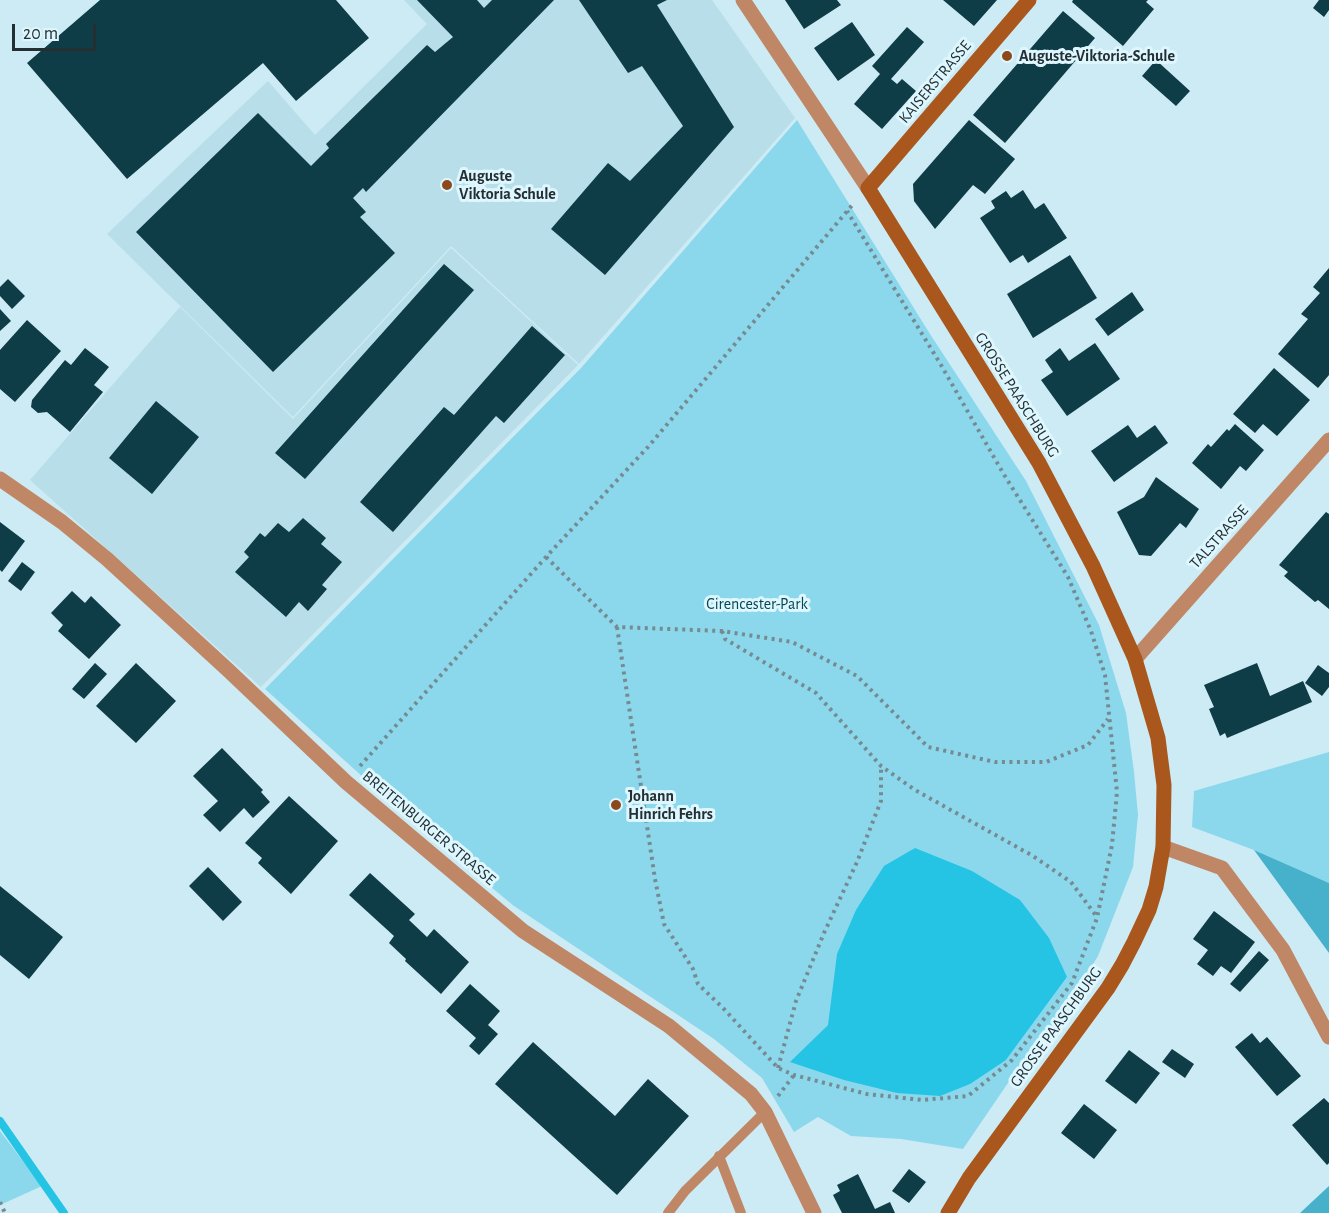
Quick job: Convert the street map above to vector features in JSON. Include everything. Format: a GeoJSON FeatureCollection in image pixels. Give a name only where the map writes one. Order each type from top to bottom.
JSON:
{"type":"FeatureCollection","features":[{"type":"Feature","properties":{"kind":"main road","name":"KAISERSTRASSE"},"geometry":{"type":"LineString","coordinates":[[868,188],[1029,0]]}},
{"type":"Feature","properties":{"kind":"main road","name":"GROSSE PAASCHBURG"},"geometry":{"type":"LineString","coordinates":[[868,188],[1039,463],[1093,566],[1135,658],[1158,738],[1164,785],[1163,847],[1156,887],[1149,910],[1134,942],[1108,988],[969,1178],[948,1213]]}},
{"type":"Feature","properties":{"kind":"street","name":"GROSSE PAASCHBURG"},"geometry":{"type":"LineString","coordinates":[[743,0],[868,188]]}},
{"type":"Feature","properties":{"kind":"street","name":"TALSTRASSE"},"geometry":{"type":"LineString","coordinates":[[1135,658],[1329,440]]}},
{"type":"Feature","properties":{"kind":"street","name":"BREITENBURGER STRASSE"},"geometry":{"type":"LineString","coordinates":[[0,479],[62,522],[107,559],[346,782],[524,931],[669,1026],[752,1094],[765,1112],[814,1213]]}},
{"type":"Feature","properties":{"kind":"street"},"geometry":{"type":"LineString","coordinates":[[1163,847],[1222,868],[1283,950],[1329,1036]]}},
{"type":"Feature","properties":{"kind":"lane"},"geometry":{"type":"LineString","coordinates":[[668,1213],[685,1191],[765,1112]]}},
{"type":"Feature","properties":{"kind":"lane"},"geometry":{"type":"LineString","coordinates":[[719,1156],[741,1213]]}},
{"type":"Feature","properties":{"kind":"path"},"geometry":{"type":"LineString","coordinates":[[346,782],[546,557],[648,447],[846,211],[868,188]]}},
{"type":"Feature","properties":{"kind":"path"},"geometry":{"type":"LineString","coordinates":[[546,557],[616,627],[664,924],[693,969],[698,984],[778,1068],[794,1075],[867,1094],[922,1100],[968,1096],[1012,1060],[1072,982],[1097,918],[1112,845],[1117,792],[1105,675],[1091,631],[1068,577],[846,211]]}},
{"type":"Feature","properties":{"kind":"path"},"geometry":{"type":"LineString","coordinates":[[616,627],[722,631],[792,642],[856,676],[928,747],[994,762],[1046,762],[1088,745],[1108,719]]}},
{"type":"Feature","properties":{"kind":"path"},"geometry":{"type":"LineString","coordinates":[[722,631],[724,639],[816,693],[881,766],[915,790],[1033,856],[1071,882],[1097,918]]}},
{"type":"Feature","properties":{"kind":"path"},"geometry":{"type":"LineString","coordinates":[[778,1068],[796,1001],[824,933],[858,862],[881,801],[881,766]]}},
{"type":"Feature","properties":{"kind":"path"},"geometry":{"type":"LineString","coordinates":[[0,1202],[5,1213]]}},
{"type":"Feature","properties":{"kind":"shaded area","name":"Auguste Viktoria Schule"},"geometry":{"type":"Polygon","coordinates":[[[404,0],[712,0],[795,118],[579,364],[451,246],[293,417],[107,234],[268,81],[315,135],[427,24],[404,0]]]}},
{"type":"Feature","properties":{"kind":"shaded area"},"geometry":{"type":"Polygon","coordinates":[[[451,248],[578,365],[261,687],[30,480],[180,307],[293,419],[451,248]]]}},
{"type":"Feature","properties":{"kind":"shaded area"},"geometry":{"type":"Polygon","coordinates":[[[915,848],[972,871],[1020,900],[1049,938],[1067,977],[1006,1060],[970,1084],[940,1096],[897,1093],[844,1080],[790,1062],[828,1025],[837,954],[856,910],[884,866],[915,848]]]}},
{"type":"Feature","properties":{"kind":"shaded area"},"geometry":{"type":"Polygon","coordinates":[[[1254,850],[1329,883],[1329,953],[1254,850]]]}},
{"type":"Feature","properties":{"kind":"shaded area"},"geometry":{"type":"Polygon","coordinates":[[[1329,1186],[1329,1213],[1300,1213],[1329,1186]]]}},
{"type":"Feature","properties":{"kind":"green space","name":"Cirencester-Park"},"geometry":{"type":"Polygon","coordinates":[[[797,120],[930,334],[1026,481],[1099,625],[1126,713],[1138,815],[1133,867],[1098,956],[1062,1015],[1010,1080],[963,1149],[901,1139],[851,1136],[818,1117],[794,1132],[762,1078],[714,1039],[514,906],[422,830],[265,689],[581,368],[797,120]],[[1067,977],[828,1025],[791,1062],[1006,1060],[1067,977]]]}},
{"type":"Feature","properties":{"kind":"green space"},"geometry":{"type":"Polygon","coordinates":[[[1329,752],[1329,883],[1254,850],[1192,827],[1194,791],[1329,752]]]}},
{"type":"Feature","properties":{"kind":"green space"},"geometry":{"type":"Polygon","coordinates":[[[0,1131],[42,1186],[0,1205],[0,1131]]]}},
{"type":"Feature","properties":{"kind":"building"},"geometry":{"type":"Polygon","coordinates":[[[100,0],[336,0],[369,38],[296,101],[263,63],[127,179],[27,63],[100,0]]]}},
{"type":"Feature","properties":{"kind":"building"},"geometry":{"type":"Polygon","coordinates":[[[417,0],[477,0],[484,8],[492,0],[554,0],[366,192],[363,188],[353,198],[366,212],[360,217],[395,253],[273,372],[136,232],[258,113],[311,166],[329,148],[326,144],[427,45],[435,52],[453,37],[417,0]]]}},
{"type":"Feature","properties":{"kind":"building"},"geometry":{"type":"Polygon","coordinates":[[[579,0],[667,0],[657,5],[734,127],[605,275],[551,229],[608,163],[630,181],[683,126],[642,66],[628,73],[579,0]]]}},
{"type":"Feature","properties":{"kind":"building"},"geometry":{"type":"Polygon","coordinates":[[[785,0],[837,0],[841,5],[804,29],[785,0]]]}},
{"type":"Feature","properties":{"kind":"building"},"geometry":{"type":"Polygon","coordinates":[[[943,0],[997,0],[974,26],[943,0]]]}},
{"type":"Feature","properties":{"kind":"building"},"geometry":{"type":"Polygon","coordinates":[[[1073,0],[1148,0],[1146,2],[1154,9],[1123,46],[1072,2],[1073,0]]]}},
{"type":"Feature","properties":{"kind":"building"},"geometry":{"type":"Polygon","coordinates":[[[1319,0],[1329,0],[1329,10],[1324,17],[1313,8],[1319,0]]]}},
{"type":"Feature","properties":{"kind":"building"},"geometry":{"type":"Polygon","coordinates":[[[1063,11],[1095,38],[1005,143],[973,115],[1063,11]]]}},
{"type":"Feature","properties":{"kind":"building"},"geometry":{"type":"Polygon","coordinates":[[[852,22],[875,55],[838,81],[814,48],[852,22]]]}},
{"type":"Feature","properties":{"kind":"building"},"geometry":{"type":"Polygon","coordinates":[[[907,27],[924,42],[891,79],[897,84],[902,79],[916,91],[882,129],[854,104],[880,74],[872,66],[907,27]]]}},
{"type":"Feature","properties":{"kind":"building"},"geometry":{"type":"Polygon","coordinates":[[[1156,60],[1190,91],[1176,106],[1142,76],[1156,60]]]}},
{"type":"Feature","properties":{"kind":"building"},"geometry":{"type":"Polygon","coordinates":[[[969,120],[1015,159],[985,194],[973,185],[935,229],[914,201],[913,184],[969,120]]]}},
{"type":"Feature","properties":{"kind":"building"},"geometry":{"type":"Polygon","coordinates":[[[1023,190],[1035,209],[1044,203],[1067,238],[1028,263],[1023,255],[1010,263],[980,218],[995,208],[991,201],[1006,191],[1011,198],[1023,190]]]}},
{"type":"Feature","properties":{"kind":"building"},"geometry":{"type":"Polygon","coordinates":[[[1070,255],[1097,298],[1033,338],[1007,294],[1070,255]]]}},
{"type":"Feature","properties":{"kind":"building"},"geometry":{"type":"Polygon","coordinates":[[[444,264],[474,290],[305,479],[275,453],[444,264]]]}},
{"type":"Feature","properties":{"kind":"building"},"geometry":{"type":"Polygon","coordinates":[[[1329,268],[1329,375],[1318,388],[1278,354],[1308,319],[1301,314],[1320,293],[1313,287],[1329,268]]]}},
{"type":"Feature","properties":{"kind":"building"},"geometry":{"type":"Polygon","coordinates":[[[8,279],[25,296],[12,309],[0,296],[0,287],[8,279]]]}},
{"type":"Feature","properties":{"kind":"building"},"geometry":{"type":"Polygon","coordinates":[[[1132,292],[1144,310],[1108,336],[1095,319],[1132,292]]]}},
{"type":"Feature","properties":{"kind":"building"},"geometry":{"type":"Polygon","coordinates":[[[0,309],[11,321],[0,331],[0,309]]]}},
{"type":"Feature","properties":{"kind":"building"},"geometry":{"type":"Polygon","coordinates":[[[27,320],[61,351],[15,402],[0,389],[0,350],[27,320]]]}},
{"type":"Feature","properties":{"kind":"building"},"geometry":{"type":"Polygon","coordinates":[[[532,326],[565,355],[504,423],[496,416],[393,532],[360,502],[444,407],[454,415],[532,326]]]}},
{"type":"Feature","properties":{"kind":"building"},"geometry":{"type":"Polygon","coordinates":[[[1095,343],[1120,379],[1067,416],[1041,380],[1053,372],[1045,360],[1060,348],[1069,361],[1095,343]]]}},
{"type":"Feature","properties":{"kind":"building"},"geometry":{"type":"Polygon","coordinates":[[[85,348],[109,367],[94,385],[103,392],[70,432],[47,412],[38,413],[31,407],[32,400],[65,360],[71,365],[85,348]]]}},
{"type":"Feature","properties":{"kind":"building"},"geometry":{"type":"Polygon","coordinates":[[[1274,368],[1310,400],[1277,436],[1263,424],[1255,433],[1233,414],[1274,368]]]}},
{"type":"Feature","properties":{"kind":"building"},"geometry":{"type":"Polygon","coordinates":[[[156,401],[199,437],[152,494],[109,458],[156,401]]]}},
{"type":"Feature","properties":{"kind":"building"},"geometry":{"type":"Polygon","coordinates":[[[1235,424],[1264,450],[1246,471],[1240,466],[1221,489],[1192,463],[1208,444],[1211,447],[1227,429],[1229,431],[1235,424]]]}},
{"type":"Feature","properties":{"kind":"building"},"geometry":{"type":"Polygon","coordinates":[[[1128,425],[1137,438],[1155,425],[1168,443],[1114,482],[1091,451],[1128,425]]]}},
{"type":"Feature","properties":{"kind":"building"},"geometry":{"type":"Polygon","coordinates":[[[1156,477],[1199,509],[1186,528],[1180,523],[1151,556],[1139,555],[1117,512],[1144,497],[1156,477]]]}},
{"type":"Feature","properties":{"kind":"building"},"geometry":{"type":"Polygon","coordinates":[[[1326,512],[1329,514],[1329,609],[1318,600],[1315,602],[1284,576],[1288,572],[1279,565],[1326,512]]]}},
{"type":"Feature","properties":{"kind":"building"},"geometry":{"type":"Polygon","coordinates":[[[303,518],[326,538],[321,544],[342,562],[322,585],[327,589],[308,611],[299,602],[286,617],[235,572],[249,557],[244,552],[260,533],[265,537],[278,523],[289,532],[303,518]]]}},
{"type":"Feature","properties":{"kind":"building"},"geometry":{"type":"Polygon","coordinates":[[[0,522],[25,541],[2,572],[0,570],[0,522]]]}},
{"type":"Feature","properties":{"kind":"building"},"geometry":{"type":"Polygon","coordinates":[[[22,562],[35,572],[21,591],[8,581],[22,562]]]}},
{"type":"Feature","properties":{"kind":"building"},"geometry":{"type":"Polygon","coordinates":[[[72,591],[85,603],[91,596],[121,625],[89,659],[58,631],[63,625],[51,613],[72,591]]]}},
{"type":"Feature","properties":{"kind":"building"},"geometry":{"type":"Polygon","coordinates":[[[95,663],[107,674],[84,699],[72,689],[95,663]]]}},
{"type":"Feature","properties":{"kind":"building"},"geometry":{"type":"Polygon","coordinates":[[[136,663],[176,701],[136,743],[96,706],[136,663]]]}},
{"type":"Feature","properties":{"kind":"building"},"geometry":{"type":"Polygon","coordinates":[[[1257,663],[1270,696],[1303,681],[1312,702],[1227,738],[1225,733],[1220,736],[1209,709],[1214,707],[1204,685],[1257,663]]]}},
{"type":"Feature","properties":{"kind":"building"},"geometry":{"type":"Polygon","coordinates":[[[1318,665],[1329,673],[1329,687],[1322,696],[1305,683],[1318,665]]]}},
{"type":"Feature","properties":{"kind":"building"},"geometry":{"type":"Polygon","coordinates":[[[222,748],[263,790],[261,792],[270,802],[253,818],[244,808],[220,832],[203,815],[218,801],[193,776],[222,748]]]}},
{"type":"Feature","properties":{"kind":"building"},"geometry":{"type":"Polygon","coordinates":[[[289,796],[338,841],[291,894],[258,863],[262,858],[245,843],[289,796]]]}},
{"type":"Feature","properties":{"kind":"building"},"geometry":{"type":"Polygon","coordinates":[[[208,867],[242,902],[223,921],[189,886],[208,867]]]}},
{"type":"Feature","properties":{"kind":"building"},"geometry":{"type":"Polygon","coordinates":[[[370,873],[415,914],[409,920],[427,937],[434,929],[469,962],[441,994],[389,943],[394,936],[349,895],[370,873]]]}},
{"type":"Feature","properties":{"kind":"building"},"geometry":{"type":"Polygon","coordinates":[[[0,886],[63,937],[29,979],[0,955],[0,886]]]}},
{"type":"Feature","properties":{"kind":"building"},"geometry":{"type":"Polygon","coordinates":[[[1214,911],[1255,942],[1231,973],[1221,966],[1213,976],[1197,964],[1208,950],[1193,939],[1214,911]]]}},
{"type":"Feature","properties":{"kind":"building"},"geometry":{"type":"Polygon","coordinates":[[[1259,951],[1269,960],[1240,992],[1230,984],[1259,951]]]}},
{"type":"Feature","properties":{"kind":"building"},"geometry":{"type":"Polygon","coordinates":[[[470,984],[500,1011],[488,1025],[498,1034],[479,1055],[469,1046],[476,1038],[446,1011],[470,984]]]}},
{"type":"Feature","properties":{"kind":"building"},"geometry":{"type":"Polygon","coordinates":[[[1252,1033],[1260,1043],[1267,1037],[1301,1076],[1277,1096],[1235,1047],[1252,1033]]]}},
{"type":"Feature","properties":{"kind":"building"},"geometry":{"type":"Polygon","coordinates":[[[533,1042],[615,1116],[648,1079],[689,1116],[617,1195],[495,1084],[533,1042]]]}},
{"type":"Feature","properties":{"kind":"building"},"geometry":{"type":"Polygon","coordinates":[[[1172,1049],[1194,1064],[1185,1078],[1162,1062],[1172,1049]]]}},
{"type":"Feature","properties":{"kind":"building"},"geometry":{"type":"Polygon","coordinates":[[[1129,1050],[1160,1073],[1136,1104],[1105,1081],[1129,1050]]]}},
{"type":"Feature","properties":{"kind":"building"},"geometry":{"type":"Polygon","coordinates":[[[1324,1098],[1329,1103],[1329,1163],[1327,1165],[1292,1125],[1324,1098]]]}},
{"type":"Feature","properties":{"kind":"building"},"geometry":{"type":"Polygon","coordinates":[[[1084,1104],[1117,1130],[1094,1159],[1061,1133],[1084,1104]]]}},
{"type":"Feature","properties":{"kind":"building"},"geometry":{"type":"Polygon","coordinates":[[[909,1169],[926,1182],[909,1203],[892,1191],[909,1169]]]}},
{"type":"Feature","properties":{"kind":"building"},"geometry":{"type":"Polygon","coordinates":[[[858,1174],[875,1209],[890,1202],[895,1213],[842,1213],[833,1195],[840,1191],[837,1185],[858,1174]]]}},
{"type":"Feature","properties":{"kind":"waterway"},"geometry":{"type":"LineString","coordinates":[[0,1121],[64,1213]]}},
{"type":"Feature","properties":{"kind":"place","name":"Auguste-Viktoria-Schule"},"geometry":{"type":"Point","coordinates":[1007,56]}},
{"type":"Feature","properties":{"kind":"place","name":"Auguste Viktoria Schule"},"geometry":{"type":"Point","coordinates":[447,185]}},
{"type":"Feature","properties":{"kind":"place","name":"Johann Hinrich Fehrs"},"geometry":{"type":"Point","coordinates":[616,805]}}]}
